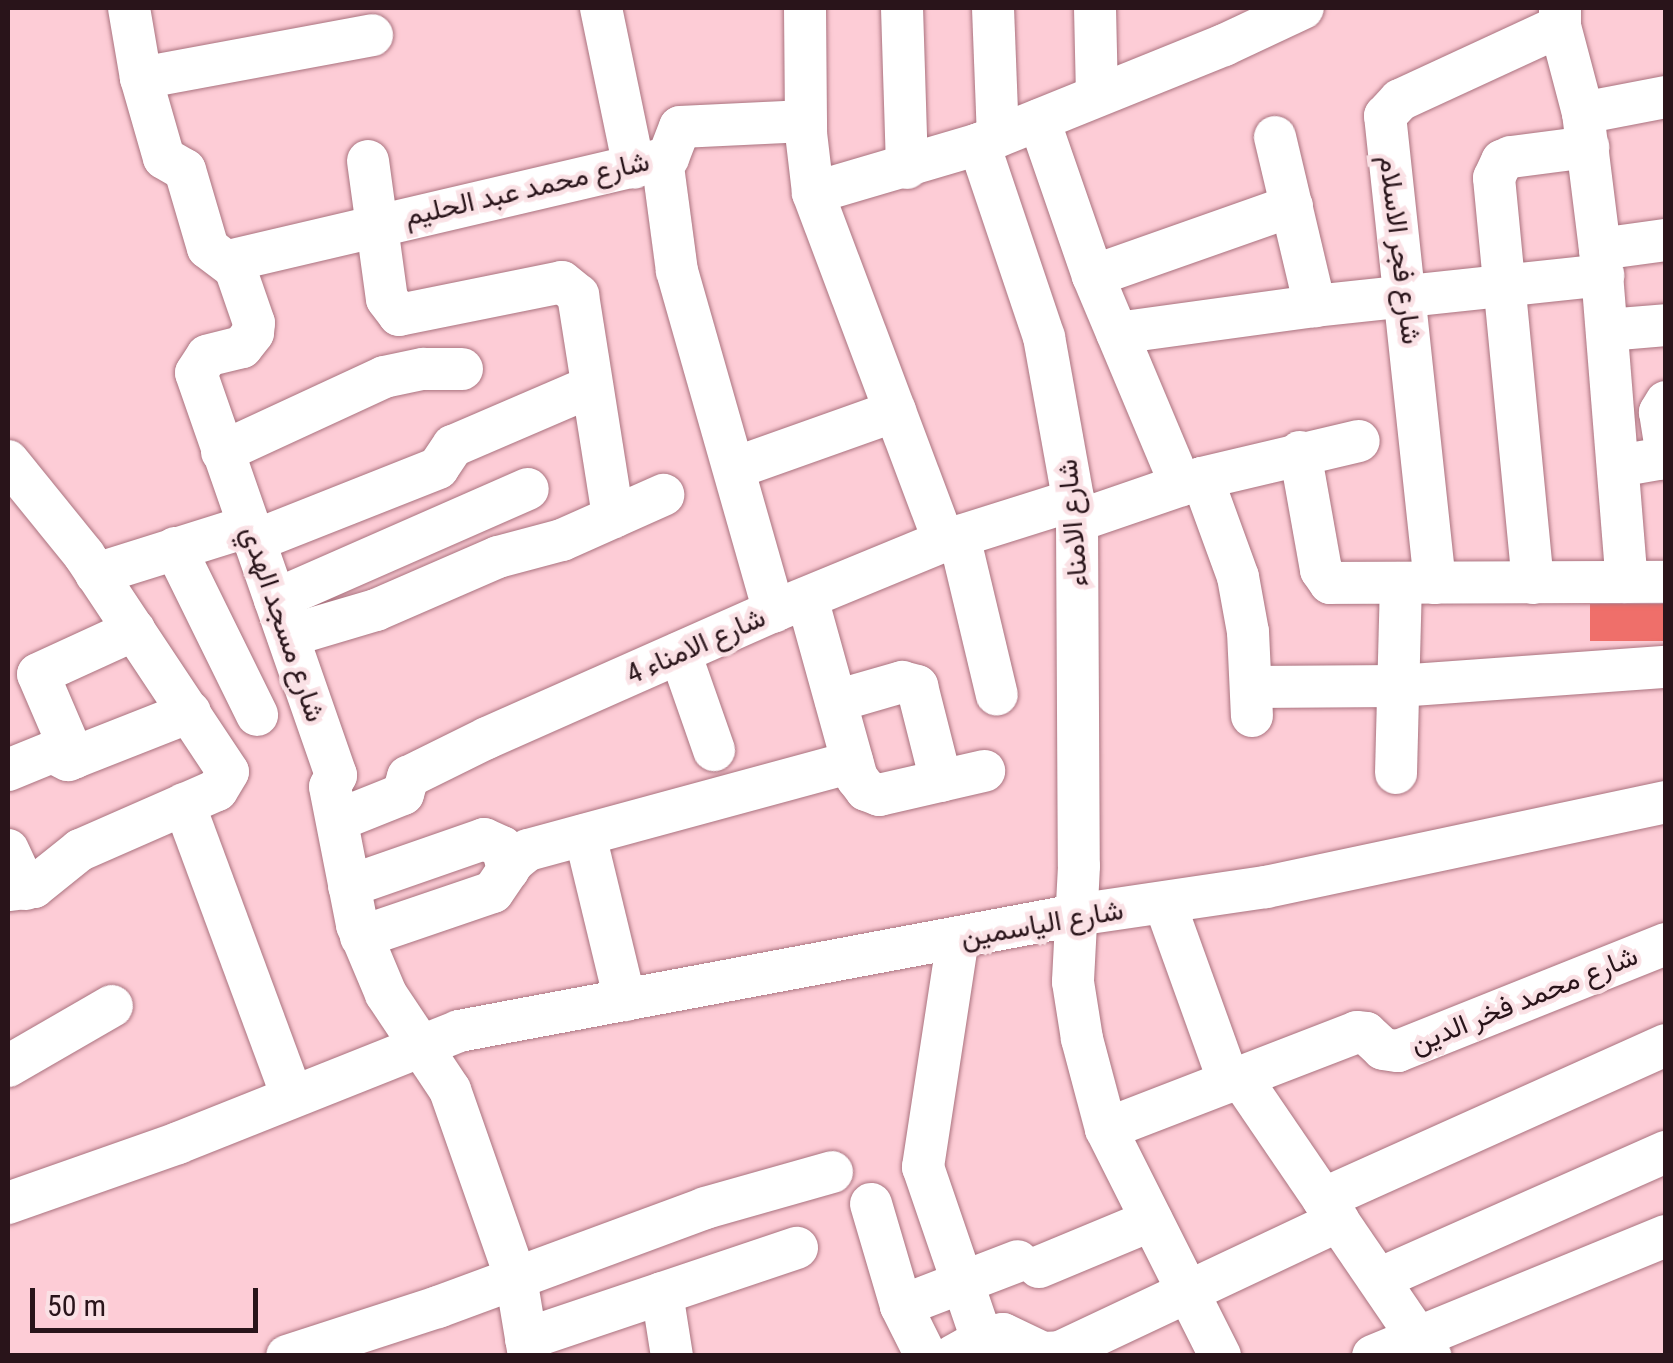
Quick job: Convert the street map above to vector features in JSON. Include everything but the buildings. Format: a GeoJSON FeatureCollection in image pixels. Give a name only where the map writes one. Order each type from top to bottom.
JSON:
{"type":"FeatureCollection","features":[{"type":"Feature","properties":{"kind":"street","name":"شارع مسجد الهدي"},"geometry":{"type":"LineString","coordinates":[[129,8],[141,78],[164,158],[185,170],[208,248],[235,268],[253,333],[242,347],[207,356],[196,373],[336,774],[330,787],[361,937],[386,994],[450,1090],[516,1278],[527,1347]]}},
{"type":"Feature","properties":{"kind":"street"},"geometry":{"type":"LineString","coordinates":[[601,8],[735,468],[790,605],[836,701],[852,762],[866,790],[879,795],[984,770]]}},
{"type":"Feature","properties":{"kind":"street"},"geometry":{"type":"LineString","coordinates":[[806,8],[806,121],[814,193],[896,411],[952,539],[997,695]]}},
{"type":"Feature","properties":{"kind":"street"},"geometry":{"type":"LineString","coordinates":[[902,8],[907,168]]}},
{"type":"Feature","properties":{"kind":"street","name":"شارع الامناء"},"geometry":{"type":"LineString","coordinates":[[993,8],[988,140],[1044,337],[1076,510],[1080,596],[1073,982],[1082,1039],[1106,1128],[1220,1356]]}},
{"type":"Feature","properties":{"kind":"street"},"geometry":{"type":"LineString","coordinates":[[1094,8],[1097,95]]}},
{"type":"Feature","properties":{"kind":"street"},"geometry":{"type":"LineString","coordinates":[[814,193],[907,168],[988,140],[1224,46],[1303,8]]}},
{"type":"Feature","properties":{"kind":"street"},"geometry":{"type":"LineString","coordinates":[[1300,452],[1323,578],[1338,584],[1656,580],[1618,466],[1586,130],[1560,17]]}},
{"type":"Feature","properties":{"kind":"street","name":"شارع فجر الاسلام"},"geometry":{"type":"LineString","coordinates":[[1396,773],[1398,686],[1418,583],[1408,298],[1384,130],[1390,106],[1560,17]]}},
{"type":"Feature","properties":{"kind":"street"},"geometry":{"type":"LineString","coordinates":[[141,78],[372,35]]}},
{"type":"Feature","properties":{"kind":"street"},"geometry":{"type":"LineString","coordinates":[[1533,582],[1496,168],[1511,157],[1666,98]]}},
{"type":"Feature","properties":{"kind":"street"},"geometry":{"type":"LineString","coordinates":[[1039,120],[1117,333],[1238,577],[1252,702],[1398,686],[1666,667]]}},
{"type":"Feature","properties":{"kind":"street","name":"شارع محمد عبد الحليم"},"geometry":{"type":"LineString","coordinates":[[229,261],[377,223],[648,163],[673,152],[674,135],[680,127],[806,121]]}},
{"type":"Feature","properties":{"kind":"street"},"geometry":{"type":"LineString","coordinates":[[1276,137],[1316,306]]}},
{"type":"Feature","properties":{"kind":"street"},"geometry":{"type":"LineString","coordinates":[[368,161],[387,299],[399,315],[562,282],[578,296],[613,518]]}},
{"type":"Feature","properties":{"kind":"street"},"geometry":{"type":"LineString","coordinates":[[1093,276],[1292,206]]}},
{"type":"Feature","properties":{"kind":"street"},"geometry":{"type":"LineString","coordinates":[[1117,333],[1316,306],[1504,287],[1601,262],[1666,240]]}},
{"type":"Feature","properties":{"kind":"street"},"geometry":{"type":"LineString","coordinates":[[1607,330],[1666,325]]}},
{"type":"Feature","properties":{"kind":"street"},"geometry":{"type":"LineString","coordinates":[[222,452],[384,377],[423,369],[462,369]]}},
{"type":"Feature","properties":{"kind":"street"},"geometry":{"type":"LineString","coordinates":[[96,574],[175,548],[252,534],[438,468],[454,446],[592,386]]}},
{"type":"Feature","properties":{"kind":"street"},"geometry":{"type":"LineString","coordinates":[[1618,466],[1659,459],[1666,450],[1660,412],[1666,402]]}},
{"type":"Feature","properties":{"kind":"street"},"geometry":{"type":"LineString","coordinates":[[735,468],[896,411]]}},
{"type":"Feature","properties":{"kind":"street","name":"شارع الامناء 4"},"geometry":{"type":"LineString","coordinates":[[338,820],[403,794],[408,776],[790,605],[952,539],[1359,440]]}},
{"type":"Feature","properties":{"kind":"street"},"geometry":{"type":"LineString","coordinates":[[8,462],[96,574],[225,762],[225,782],[80,850],[64,866],[17,889],[8,850]]}},
{"type":"Feature","properties":{"kind":"street"},"geometry":{"type":"LineString","coordinates":[[282,618],[528,490]]}},
{"type":"Feature","properties":{"kind":"street"},"geometry":{"type":"LineString","coordinates":[[282,618],[376,610],[498,557],[550,544],[663,495]]}},
{"type":"Feature","properties":{"kind":"street"},"geometry":{"type":"LineString","coordinates":[[175,548],[257,716]]}},
{"type":"Feature","properties":{"kind":"street"},"geometry":{"type":"LineString","coordinates":[[74,758],[38,674],[134,630]]}},
{"type":"Feature","properties":{"kind":"street"},"geometry":{"type":"LineString","coordinates":[[680,653],[714,750]]}},
{"type":"Feature","properties":{"kind":"street"},"geometry":{"type":"LineString","coordinates":[[836,701],[902,682],[917,686],[940,781]]}},
{"type":"Feature","properties":{"kind":"street"},"geometry":{"type":"LineString","coordinates":[[8,770],[49,752],[64,760],[74,758],[190,712]]}},
{"type":"Feature","properties":{"kind":"street"},"geometry":{"type":"LineString","coordinates":[[361,937],[492,892],[528,850],[852,762]]}},
{"type":"Feature","properties":{"kind":"street","name":"شارع الياسمين"},"geometry":{"type":"LineString","coordinates":[[8,1203],[160,1150],[459,1031],[1076,915],[1266,887],[1666,802]]}},
{"type":"Feature","properties":{"kind":"street"},"geometry":{"type":"LineString","coordinates":[[184,804],[292,1096]]}},
{"type":"Feature","properties":{"kind":"street"},"geometry":{"type":"LineString","coordinates":[[585,834],[625,1000]]}},
{"type":"Feature","properties":{"kind":"street"},"geometry":{"type":"LineString","coordinates":[[349,886],[484,838],[497,841],[508,870]]}},
{"type":"Feature","properties":{"kind":"street"},"geometry":{"type":"LineString","coordinates":[[1164,904],[1235,1079],[1424,1345]]}},
{"type":"Feature","properties":{"kind":"street"},"geometry":{"type":"LineString","coordinates":[[958,938],[934,1107],[922,1151],[923,1167],[988,1346],[1060,1352],[1189,1294],[1331,1210],[1666,1045]]}},
{"type":"Feature","properties":{"kind":"street","name":"شارع محمد فخر الدين"},"geometry":{"type":"LineString","coordinates":[[1106,1128],[1356,1032],[1366,1033],[1383,1050],[1398,1051],[1666,944]]}},
{"type":"Feature","properties":{"kind":"street"},"geometry":{"type":"LineString","coordinates":[[8,1066],[112,1006]]}},
{"type":"Feature","properties":{"kind":"street"},"geometry":{"type":"LineString","coordinates":[[1379,1279],[1666,1152]]}},
{"type":"Feature","properties":{"kind":"street"},"geometry":{"type":"LineString","coordinates":[[287,1356],[377,1342],[516,1278],[705,1208],[832,1172]]}},
{"type":"Feature","properties":{"kind":"street"},"geometry":{"type":"LineString","coordinates":[[871,1204],[902,1306],[926,1356]]}},
{"type":"Feature","properties":{"kind":"street"},"geometry":{"type":"LineString","coordinates":[[902,1306],[962,1281],[1028,1264],[1152,1220]]}},
{"type":"Feature","properties":{"kind":"street"},"geometry":{"type":"LineString","coordinates":[[1373,1356],[1424,1345],[1666,1236]]}},
{"type":"Feature","properties":{"kind":"street"},"geometry":{"type":"LineString","coordinates":[[527,1347],[662,1293],[797,1248]]}},
{"type":"Feature","properties":{"kind":"street"},"geometry":{"type":"LineString","coordinates":[[662,1293],[672,1356]]}}]}
